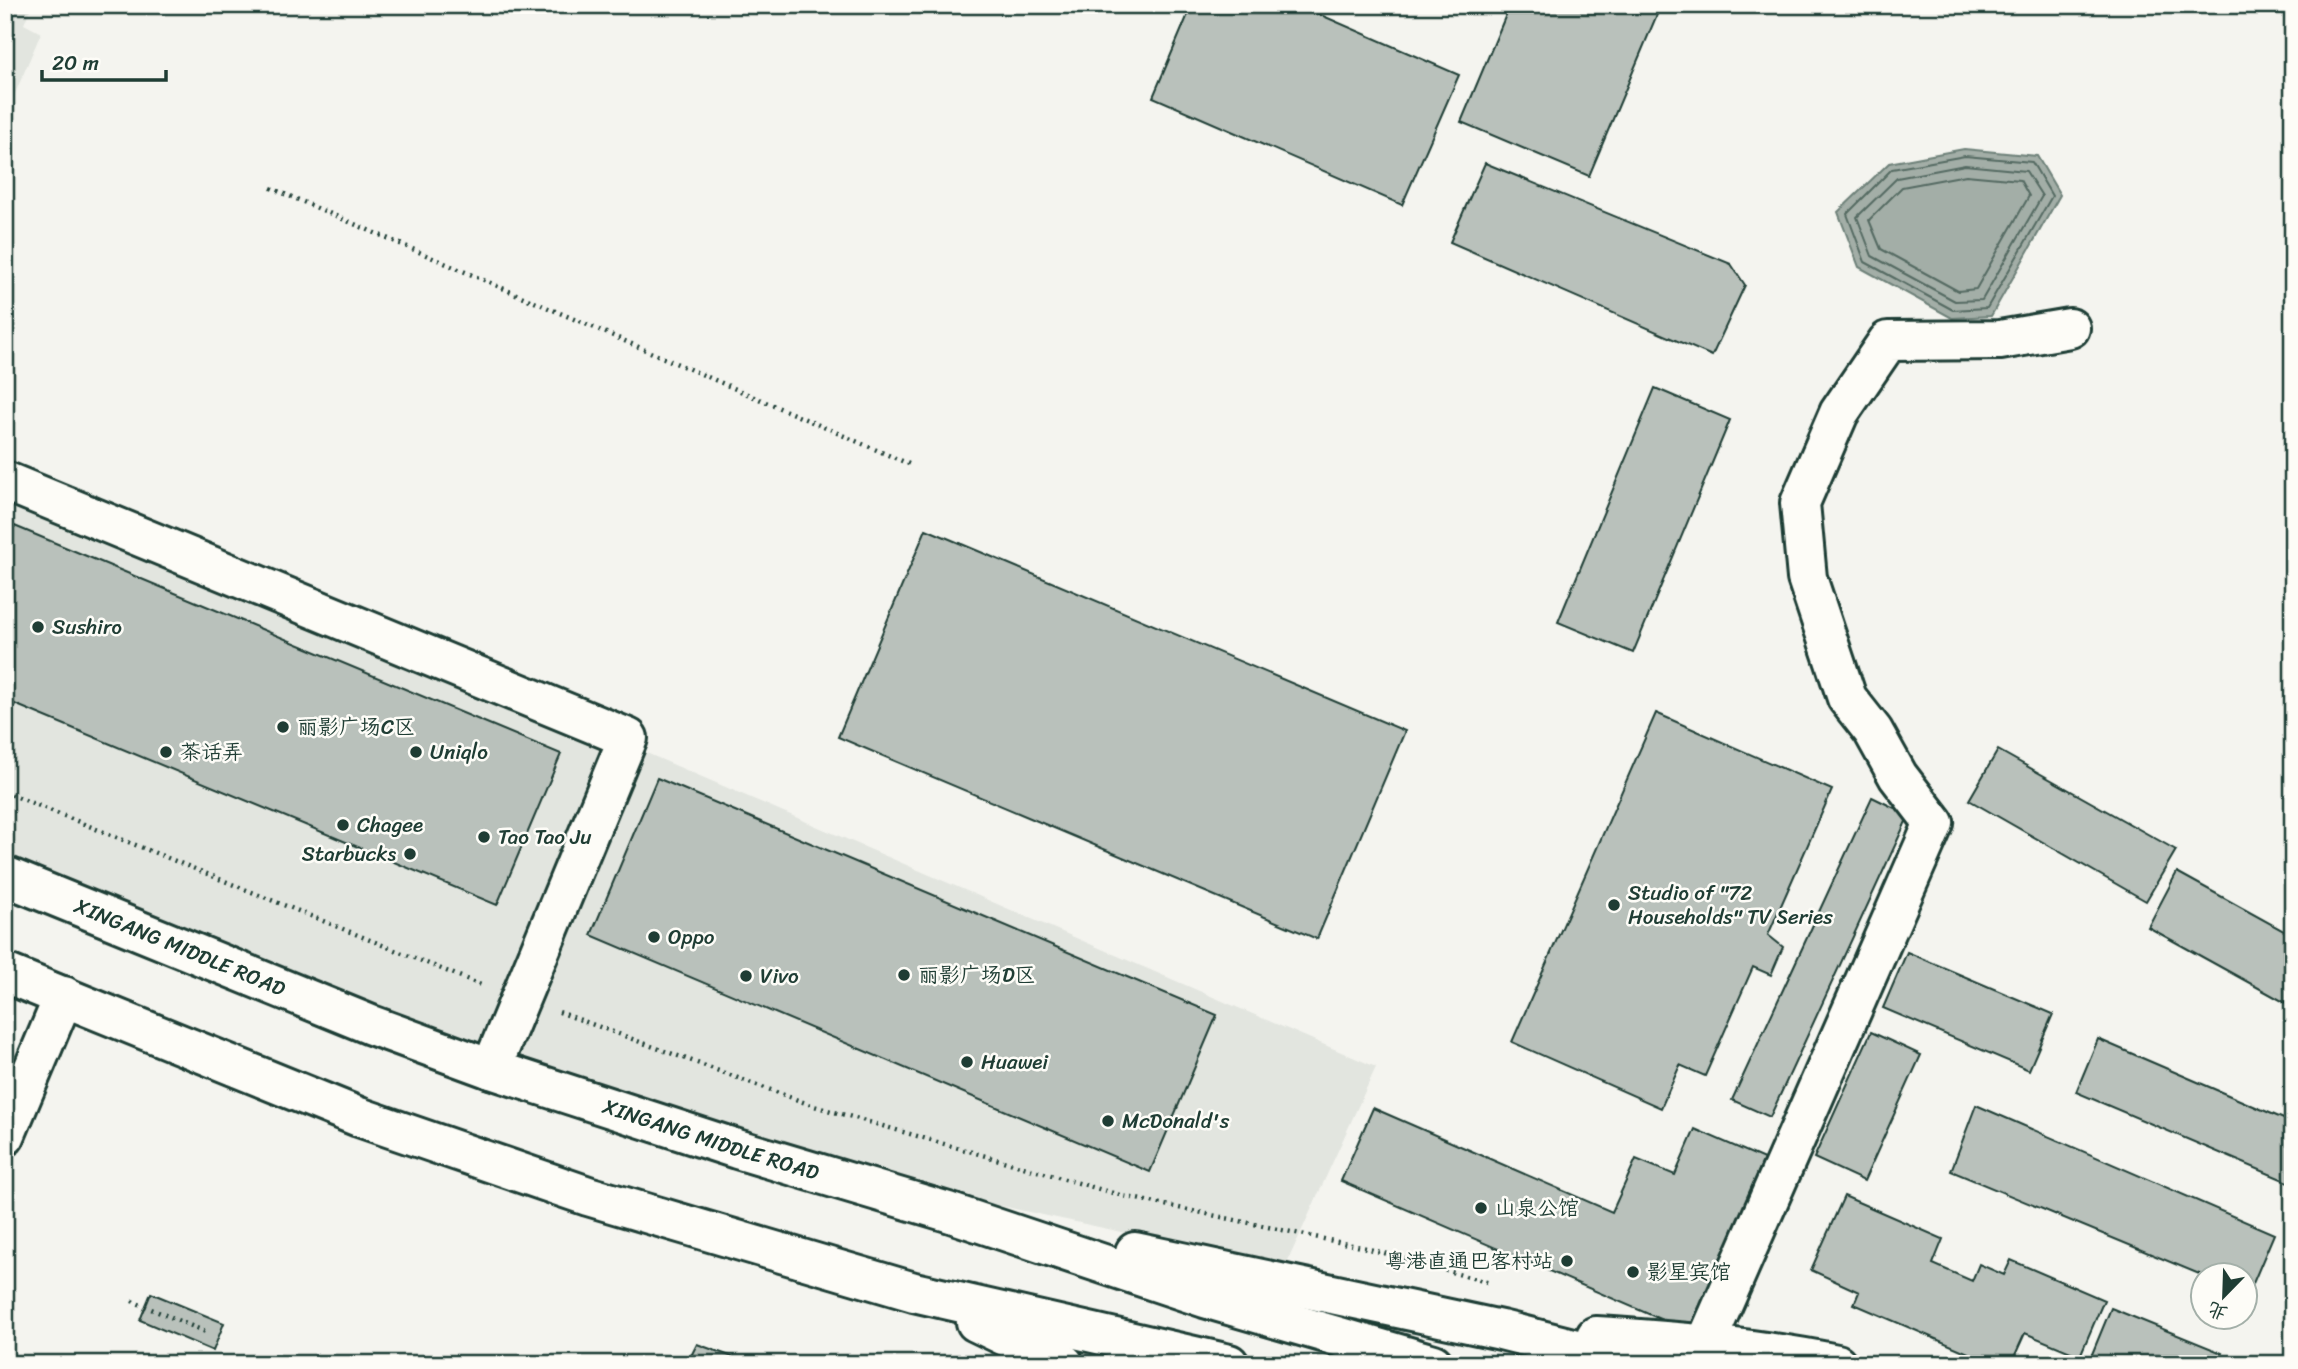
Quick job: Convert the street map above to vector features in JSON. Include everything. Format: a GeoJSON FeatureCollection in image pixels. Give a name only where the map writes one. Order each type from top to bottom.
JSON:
{"type":"FeatureCollection","features":[{"type":"Feature","properties":{"kind":"main road"},"geometry":{"type":"LineString","coordinates":[[1706,1343],[1934,823],[1898,776],[1873,732],[1847,698],[1807,578],[1800,503],[1839,413],[1888,341],[2000,340],[2070,328]]}},
{"type":"Feature","properties":{"kind":"main road"},"geometry":{"type":"LineString","coordinates":[[5,481],[628,738],[491,1069]]}},
{"type":"Feature","properties":{"kind":"main road","name":"XINGANG MIDDLE ROAD"},"geometry":{"type":"LineString","coordinates":[[5,876],[358,1020],[491,1069],[737,1149],[948,1212],[1205,1298],[1433,1364]]}},
{"type":"Feature","properties":{"kind":"main road"},"geometry":{"type":"LineString","coordinates":[[5,973],[271,1083],[458,1153],[588,1196],[915,1292],[1229,1364]]}},
{"type":"Feature","properties":{"kind":"main road"},"geometry":{"type":"LineString","coordinates":[[5,1136],[64,996]]}},
{"type":"Feature","properties":{"kind":"main road"},"geometry":{"type":"LineString","coordinates":[[948,1212],[1502,1330],[1636,1364]]}},
{"type":"Feature","properties":{"kind":"main road"},"geometry":{"type":"LineString","coordinates":[[915,1292],[1064,1364]]}},
{"type":"Feature","properties":{"kind":"main road"},"geometry":{"type":"LineString","coordinates":[[1502,1330],[1706,1343],[1770,1350],[1837,1364]]}},
{"type":"Feature","properties":{"kind":"path"},"geometry":{"type":"LineString","coordinates":[[271,188],[909,464]]}},
{"type":"Feature","properties":{"kind":"path"},"geometry":{"type":"LineString","coordinates":[[5,792],[478,983],[814,1106],[1123,1196],[1366,1248],[1500,1286]]}},
{"type":"Feature","properties":{"kind":"path"},"geometry":{"type":"LineString","coordinates":[[132,1301],[208,1333]]}},
{"type":"Feature","properties":{"kind":"shaded area"},"geometry":{"type":"Polygon","coordinates":[[[5,5],[32,5],[24,24],[41,33],[5,117],[5,5]]]}},
{"type":"Feature","properties":{"kind":"shaded area"},"geometry":{"type":"Polygon","coordinates":[[[5,477],[1376,1067],[1285,1267],[950,1195],[693,1121],[394,1018],[5,860],[5,477]]]}},
{"type":"Feature","properties":{"kind":"water"},"geometry":{"type":"Polygon","coordinates":[[[1964,149],[2037,156],[2060,195],[1991,316],[1952,318],[1859,267],[1838,212],[1889,163],[1964,149]]]}},
{"type":"Feature","properties":{"kind":"building"},"geometry":{"type":"Polygon","coordinates":[[[1192,5],[1298,5],[1459,75],[1402,205],[1153,97],[1192,5]]]}},
{"type":"Feature","properties":{"kind":"building"},"geometry":{"type":"Polygon","coordinates":[[[1510,5],[1661,5],[1589,176],[1461,122],[1510,5]]]}},
{"type":"Feature","properties":{"kind":"building"},"geometry":{"type":"Polygon","coordinates":[[[1485,163],[1731,264],[1745,285],[1712,356],[1450,242],[1485,163]]]}},
{"type":"Feature","properties":{"kind":"building"},"geometry":{"type":"Polygon","coordinates":[[[1655,388],[1730,420],[1633,653],[1558,622],[1655,388]]]}},
{"type":"Feature","properties":{"kind":"building","name":"丽影广场C区"},"geometry":{"type":"Polygon","coordinates":[[[5,522],[561,754],[497,905],[5,700],[5,522]]]}},
{"type":"Feature","properties":{"kind":"building"},"geometry":{"type":"Polygon","coordinates":[[[926,529],[1405,731],[1317,939],[838,737],[926,529]]]}},
{"type":"Feature","properties":{"kind":"building"},"geometry":{"type":"Polygon","coordinates":[[[1656,713],[1832,790],[1768,935],[1783,947],[1771,975],[1753,967],[1705,1076],[1680,1065],[1661,1108],[1512,1042],[1656,713]]]}},
{"type":"Feature","properties":{"kind":"building"},"geometry":{"type":"Polygon","coordinates":[[[1998,750],[2176,850],[2146,901],[1969,800],[1998,750]]]}},
{"type":"Feature","properties":{"kind":"building","name":"丽影广场D区"},"geometry":{"type":"Polygon","coordinates":[[[657,778],[1217,1015],[1150,1172],[591,935],[657,778]]]}},
{"type":"Feature","properties":{"kind":"building"},"geometry":{"type":"Polygon","coordinates":[[[1872,797],[1909,815],[1770,1117],[1732,1100],[1872,797]]]}},
{"type":"Feature","properties":{"kind":"building"},"geometry":{"type":"Polygon","coordinates":[[[2177,872],[2293,936],[2293,1007],[2148,927],[2177,872]]]}},
{"type":"Feature","properties":{"kind":"building"},"geometry":{"type":"Polygon","coordinates":[[[1907,952],[2053,1014],[2029,1070],[1883,1008],[1907,952]]]}},
{"type":"Feature","properties":{"kind":"building"},"geometry":{"type":"Polygon","coordinates":[[[1871,1032],[1921,1055],[1864,1181],[1814,1158],[1871,1032]]]}},
{"type":"Feature","properties":{"kind":"building"},"geometry":{"type":"Polygon","coordinates":[[[2098,1039],[2293,1123],[2293,1184],[2076,1092],[2098,1039]]]}},
{"type":"Feature","properties":{"kind":"building"},"geometry":{"type":"Polygon","coordinates":[[[1976,1105],[2274,1234],[2260,1267],[2260,1260],[2190,1260],[2190,1270],[1951,1171],[1976,1105]]]}},
{"type":"Feature","properties":{"kind":"building","name":"影星宾馆"},"geometry":{"type":"Polygon","coordinates":[[[1373,1108],[1612,1212],[1636,1159],[1675,1175],[1695,1129],[1764,1159],[1690,1332],[1341,1181],[1373,1108]]]}},
{"type":"Feature","properties":{"kind":"building"},"geometry":{"type":"Polygon","coordinates":[[[1844,1196],[1943,1239],[1933,1264],[1972,1281],[1979,1264],[2004,1275],[2011,1260],[2104,1300],[2080,1356],[2025,1333],[2011,1364],[1994,1364],[1854,1304],[1859,1292],[1811,1270],[1844,1196]]]}},
{"type":"Feature","properties":{"kind":"building"},"geometry":{"type":"Polygon","coordinates":[[[151,1293],[224,1323],[213,1351],[140,1320],[151,1293]]]}},
{"type":"Feature","properties":{"kind":"building"},"geometry":{"type":"Polygon","coordinates":[[[2111,1308],[2222,1353],[2217,1364],[2102,1364],[2090,1359],[2111,1308]]]}},
{"type":"Feature","properties":{"kind":"building"},"geometry":{"type":"Polygon","coordinates":[[[697,1344],[752,1364],[687,1364],[697,1344]]]}},
{"type":"Feature","properties":{"kind":"place","name":"Sushiro"},"geometry":{"type":"Point","coordinates":[38,627]}},
{"type":"Feature","properties":{"kind":"place","name":"丽影广场C区"},"geometry":{"type":"Point","coordinates":[283,727]}},
{"type":"Feature","properties":{"kind":"place","name":"茶话弄"},"geometry":{"type":"Point","coordinates":[166,752]}},
{"type":"Feature","properties":{"kind":"place","name":"Uniqlo"},"geometry":{"type":"Point","coordinates":[416,752]}},
{"type":"Feature","properties":{"kind":"place","name":"Chagee"},"geometry":{"type":"Point","coordinates":[343,825]}},
{"type":"Feature","properties":{"kind":"place","name":"Tao Tao Ju"},"geometry":{"type":"Point","coordinates":[484,837]}},
{"type":"Feature","properties":{"kind":"place","name":"Starbucks"},"geometry":{"type":"Point","coordinates":[410,854]}},
{"type":"Feature","properties":{"kind":"place","name":"Studio of \"72 Households\" TV Series"},"geometry":{"type":"Point","coordinates":[1614,905]}},
{"type":"Feature","properties":{"kind":"place","name":"Oppo"},"geometry":{"type":"Point","coordinates":[654,937]}},
{"type":"Feature","properties":{"kind":"place","name":"丽影广场D区"},"geometry":{"type":"Point","coordinates":[904,975]}},
{"type":"Feature","properties":{"kind":"place","name":"Vivo"},"geometry":{"type":"Point","coordinates":[746,976]}},
{"type":"Feature","properties":{"kind":"place","name":"Huawei"},"geometry":{"type":"Point","coordinates":[967,1062]}},
{"type":"Feature","properties":{"kind":"place","name":"McDonald's"},"geometry":{"type":"Point","coordinates":[1108,1121]}},
{"type":"Feature","properties":{"kind":"place","name":"山泉公馆"},"geometry":{"type":"Point","coordinates":[1481,1208]}},
{"type":"Feature","properties":{"kind":"place","name":"粤港直通巴客村站"},"geometry":{"type":"Point","coordinates":[1567,1261]}},
{"type":"Feature","properties":{"kind":"place","name":"影星宾馆"},"geometry":{"type":"Point","coordinates":[1633,1272]}}]}
